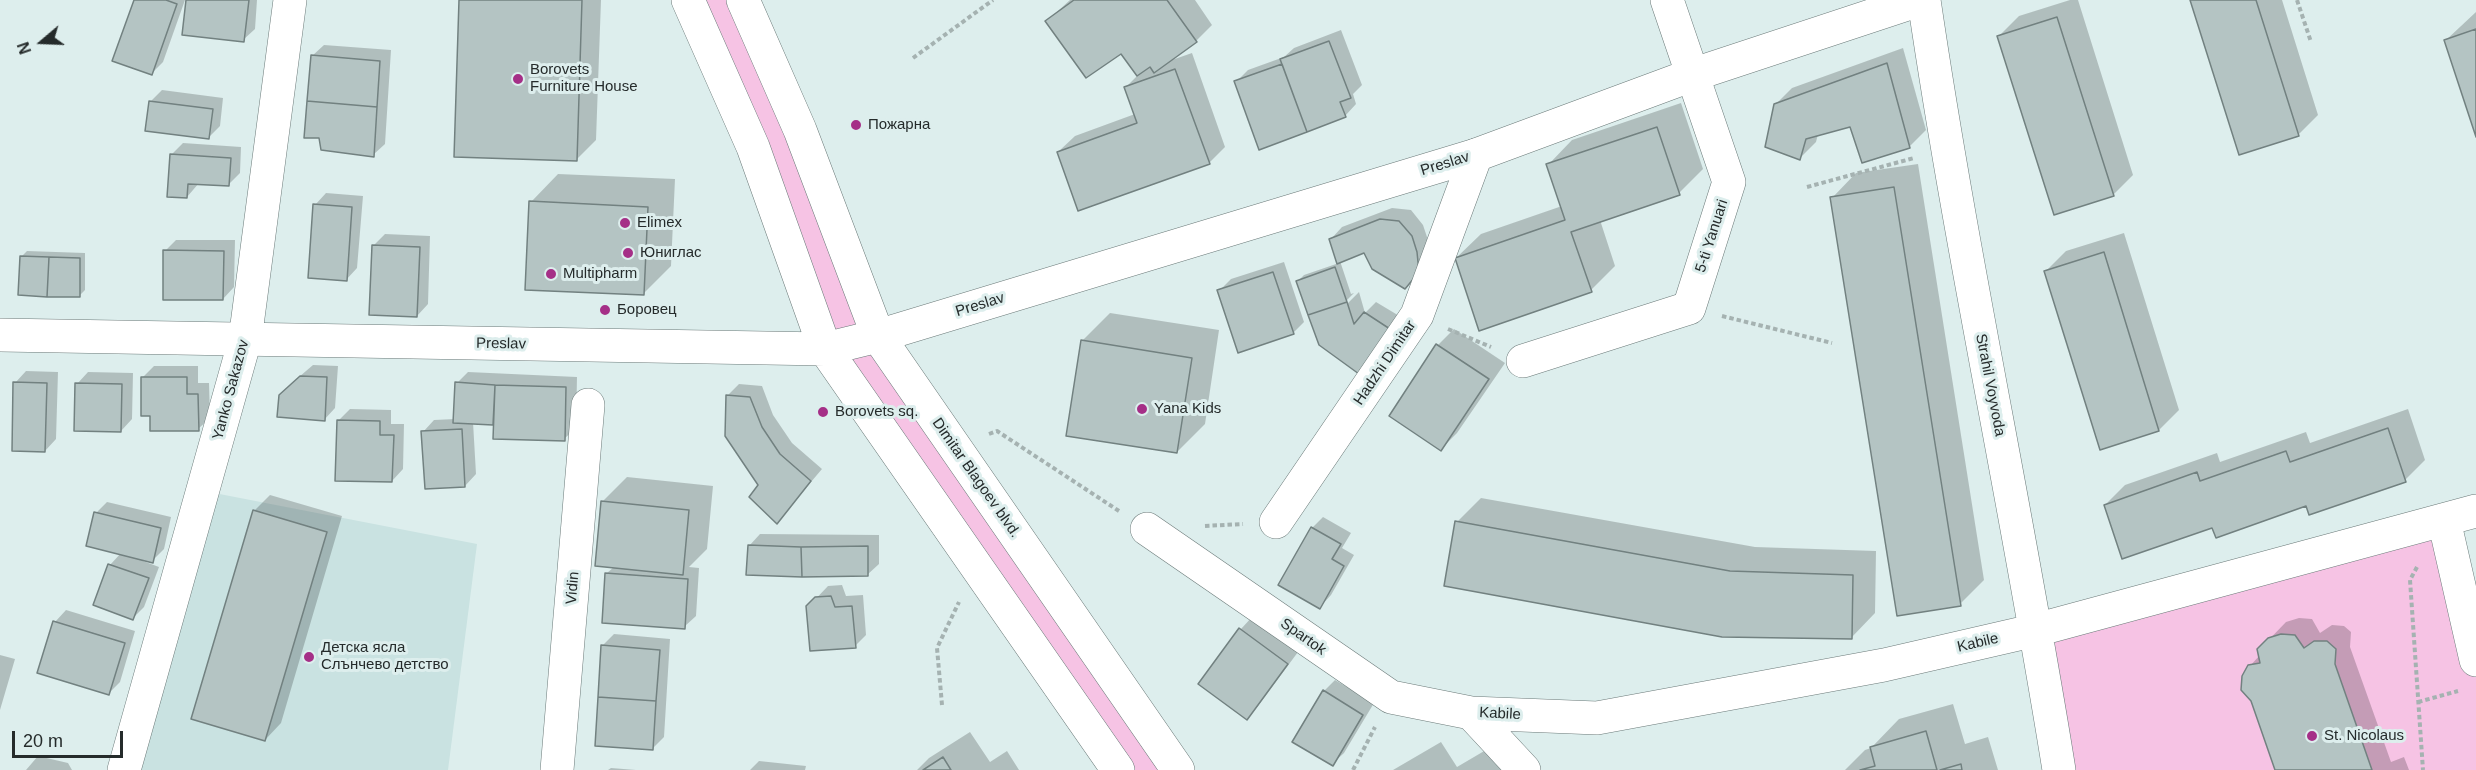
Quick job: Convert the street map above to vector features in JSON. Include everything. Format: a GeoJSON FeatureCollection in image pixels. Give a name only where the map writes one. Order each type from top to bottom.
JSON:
{"type":"FeatureCollection","features":[{"type":"Feature","properties":{"kind":"street","name":"Yanko Sakazov"},"geometry":{"type":"LineString","coordinates":[[124,770],[245,340],[290,0]]}},
{"type":"Feature","properties":{"kind":"street"},"geometry":{"type":"LineString","coordinates":[[688,0],[753,147],[825,349],[1118,770]]}},
{"type":"Feature","properties":{"kind":"street","name":"Dimitar Blagoev blvd."},"geometry":{"type":"LineString","coordinates":[[744,0],[800,130],[878,336],[1178,770]]}},
{"type":"Feature","properties":{"kind":"street","name":"5-ti Yanuari"},"geometry":{"type":"LineString","coordinates":[[1667,0],[1729,182],[1689,308]]}},
{"type":"Feature","properties":{"kind":"street","name":"Preslav"},"geometry":{"type":"LineString","coordinates":[[0,335],[825,349],[878,336],[1476,154],[1692,75],[1918,0]]}},
{"type":"Feature","properties":{"kind":"street","name":"Strahil Voyvoda"},"geometry":{"type":"LineString","coordinates":[[1924,0],[1946,149],[2036,630],[2058,770]]}},
{"type":"Feature","properties":{"kind":"street","name":"Hadzhi Dimitar"},"geometry":{"type":"LineString","coordinates":[[1276,522],[1417,315],[1476,154]]}},
{"type":"Feature","properties":{"kind":"street"},"geometry":{"type":"LineString","coordinates":[[1523,361],[1689,308]]}},
{"type":"Feature","properties":{"kind":"street","name":"Vidin"},"geometry":{"type":"LineString","coordinates":[[557,770],[588,405]]}},
{"type":"Feature","properties":{"kind":"street","name":"Kabile"},"geometry":{"type":"LineString","coordinates":[[1471,713],[1597,718],[1884,665],[2036,630],[2476,511]]}},
{"type":"Feature","properties":{"kind":"street"},"geometry":{"type":"LineString","coordinates":[[2444,520],[2471,674]]}},
{"type":"Feature","properties":{"kind":"street","name":"Spartok"},"geometry":{"type":"LineString","coordinates":[[1147,529],[1390,697],[1471,713]]}},
{"type":"Feature","properties":{"kind":"street"},"geometry":{"type":"LineString","coordinates":[[1471,713],[1524,770]]}},
{"type":"Feature","properties":{"kind":"path"},"geometry":{"type":"LineString","coordinates":[[913,58],[993,0]]}},
{"type":"Feature","properties":{"kind":"path"},"geometry":{"type":"LineString","coordinates":[[2297,0],[2311,42]]}},
{"type":"Feature","properties":{"kind":"path"},"geometry":{"type":"LineString","coordinates":[[1808,187],[1946,149]]}},
{"type":"Feature","properties":{"kind":"path"},"geometry":{"type":"LineString","coordinates":[[1689,308],[1832,343]]}},
{"type":"Feature","properties":{"kind":"path"},"geometry":{"type":"LineString","coordinates":[[1417,315],[1523,361]]}},
{"type":"Feature","properties":{"kind":"path"},"geometry":{"type":"LineString","coordinates":[[955,448],[997,431],[1147,529],[1276,522]]}},
{"type":"Feature","properties":{"kind":"path"},"geometry":{"type":"LineString","coordinates":[[942,705],[937,648],[976,566]]}},
{"type":"Feature","properties":{"kind":"path"},"geometry":{"type":"LineString","coordinates":[[2410,580],[2423,770]]}},
{"type":"Feature","properties":{"kind":"path"},"geometry":{"type":"LineString","coordinates":[[2418,702],[2471,674]]}},
{"type":"Feature","properties":{"kind":"path"},"geometry":{"type":"LineString","coordinates":[[1353,770],[1390,697]]}},
{"type":"Feature","properties":{"kind":"shaded area"},"geometry":{"type":"Polygon","coordinates":[[[688,0],[743,0],[878,336],[1178,770],[1118,770],[825,349],[688,0]]]}},
{"type":"Feature","properties":{"kind":"shaded area","name":"Детска ясла Слънчево детство"},"geometry":{"type":"Polygon","coordinates":[[[204,491],[477,544],[448,770],[124,770],[204,491]]]}},
{"type":"Feature","properties":{"kind":"shaded area"},"geometry":{"type":"Polygon","coordinates":[[[2444,520],[2476,660],[2476,770],[2059,770],[2036,630],[2444,520]]]}},
{"type":"Feature","properties":{"kind":"building"},"geometry":{"type":"Polygon","coordinates":[[[134,0],[166,0],[177,4],[152,75],[112,61],[134,0]]]}},
{"type":"Feature","properties":{"kind":"building"},"geometry":{"type":"Polygon","coordinates":[[[186,0],[249,0],[244,42],[182,35],[186,0]]]}},
{"type":"Feature","properties":{"kind":"building","name":"Borovets Furniture House"},"geometry":{"type":"Polygon","coordinates":[[[459,0],[582,0],[577,161],[454,157],[459,0]]]}},
{"type":"Feature","properties":{"kind":"building"},"geometry":{"type":"Polygon","coordinates":[[[1074,0],[1167,0],[1197,42],[1154,73],[1150,67],[1137,76],[1121,54],[1086,78],[1045,21],[1074,0]]]}},
{"type":"Feature","properties":{"kind":"building"},"geometry":{"type":"Polygon","coordinates":[[[2190,0],[2256,0],[2299,136],[2239,155],[2190,0]]]}},
{"type":"Feature","properties":{"kind":"building"},"geometry":{"type":"Polygon","coordinates":[[[2057,17],[2114,196],[2054,215],[1997,36],[2057,17]]]}},
{"type":"Feature","properties":{"kind":"building"},"geometry":{"type":"Polygon","coordinates":[[[2476,29],[2476,137],[2444,40],[2476,29]]]}},
{"type":"Feature","properties":{"kind":"building"},"geometry":{"type":"Polygon","coordinates":[[[1329,41],[1351,98],[1340,102],[1346,117],[1307,132],[1280,59],[1329,41]]]}},
{"type":"Feature","properties":{"kind":"building"},"geometry":{"type":"Polygon","coordinates":[[[311,55],[380,61],[377,107],[307,101],[311,55]]]}},
{"type":"Feature","properties":{"kind":"building"},"geometry":{"type":"Polygon","coordinates":[[[1887,63],[1910,148],[1862,163],[1850,127],[1806,139],[1800,160],[1765,147],[1774,104],[1887,63]]]}},
{"type":"Feature","properties":{"kind":"building"},"geometry":{"type":"Polygon","coordinates":[[[1282,64],[1307,132],[1259,150],[1234,81],[1282,64]]]}},
{"type":"Feature","properties":{"kind":"building"},"geometry":{"type":"Polygon","coordinates":[[[1175,69],[1210,164],[1078,211],[1057,152],[1137,123],[1124,87],[1175,69]]]}},
{"type":"Feature","properties":{"kind":"building"},"geometry":{"type":"Polygon","coordinates":[[[149,101],[213,109],[209,139],[145,131],[149,101]]]}},
{"type":"Feature","properties":{"kind":"building"},"geometry":{"type":"Polygon","coordinates":[[[307,101],[377,107],[374,157],[321,150],[319,138],[304,138],[307,101]]]}},
{"type":"Feature","properties":{"kind":"building"},"geometry":{"type":"Polygon","coordinates":[[[1657,127],[1680,195],[1571,232],[1592,292],[1479,331],[1455,258],[1565,220],[1546,164],[1657,127]]]}},
{"type":"Feature","properties":{"kind":"building"},"geometry":{"type":"Polygon","coordinates":[[[170,154],[231,158],[229,186],[188,184],[187,198],[167,197],[170,154]]]}},
{"type":"Feature","properties":{"kind":"building"},"geometry":{"type":"Polygon","coordinates":[[[1894,187],[1961,606],[1897,616],[1830,197],[1894,187]]]}},
{"type":"Feature","properties":{"kind":"building"},"geometry":{"type":"Polygon","coordinates":[[[529,201],[648,207],[644,295],[525,290],[529,201]]]}},
{"type":"Feature","properties":{"kind":"building"},"geometry":{"type":"Polygon","coordinates":[[[313,204],[352,207],[347,281],[308,278],[313,204]]]}},
{"type":"Feature","properties":{"kind":"building"},"geometry":{"type":"Polygon","coordinates":[[[1380,219],[1399,221],[1412,236],[1417,252],[1419,272],[1405,289],[1372,269],[1364,253],[1337,264],[1329,239],[1380,219]]]}},
{"type":"Feature","properties":{"kind":"building"},"geometry":{"type":"Polygon","coordinates":[[[372,245],[420,247],[417,317],[369,315],[372,245]]]}},
{"type":"Feature","properties":{"kind":"building"},"geometry":{"type":"Polygon","coordinates":[[[163,250],[224,251],[223,300],[163,300],[163,250]]]}},
{"type":"Feature","properties":{"kind":"building"},"geometry":{"type":"Polygon","coordinates":[[[2104,252],[2159,431],[2100,450],[2044,271],[2104,252]]]}},
{"type":"Feature","properties":{"kind":"building"},"geometry":{"type":"Polygon","coordinates":[[[20,256],[49,257],[47,297],[18,295],[20,256]]]}},
{"type":"Feature","properties":{"kind":"building"},"geometry":{"type":"Polygon","coordinates":[[[49,257],[80,258],[80,297],[47,297],[49,257]]]}},
{"type":"Feature","properties":{"kind":"building"},"geometry":{"type":"Polygon","coordinates":[[[1335,267],[1347,302],[1308,315],[1296,281],[1335,267]]]}},
{"type":"Feature","properties":{"kind":"building"},"geometry":{"type":"Polygon","coordinates":[[[1273,272],[1294,334],[1238,353],[1217,290],[1273,272]]]}},
{"type":"Feature","properties":{"kind":"building"},"geometry":{"type":"Polygon","coordinates":[[[1347,302],[1354,324],[1364,312],[1390,329],[1359,374],[1319,345],[1308,315],[1347,302]]]}},
{"type":"Feature","properties":{"kind":"building"},"geometry":{"type":"Polygon","coordinates":[[[1081,340],[1192,358],[1177,453],[1066,436],[1081,340]]]}},
{"type":"Feature","properties":{"kind":"building"},"geometry":{"type":"Polygon","coordinates":[[[1436,344],[1489,379],[1441,451],[1389,416],[1436,344]]]}},
{"type":"Feature","properties":{"kind":"building"},"geometry":{"type":"Polygon","coordinates":[[[300,376],[327,377],[325,421],[277,417],[279,395],[300,376]]]}},
{"type":"Feature","properties":{"kind":"building"},"geometry":{"type":"Polygon","coordinates":[[[141,377],[187,377],[187,394],[198,394],[199,431],[150,431],[150,416],[141,416],[141,377]]]}},
{"type":"Feature","properties":{"kind":"building"},"geometry":{"type":"Polygon","coordinates":[[[13,382],[47,383],[45,452],[12,451],[13,382]]]}},
{"type":"Feature","properties":{"kind":"building"},"geometry":{"type":"Polygon","coordinates":[[[455,382],[495,385],[493,425],[453,423],[455,382]]]}},
{"type":"Feature","properties":{"kind":"building"},"geometry":{"type":"Polygon","coordinates":[[[75,383],[122,384],[121,432],[74,431],[75,383]]]}},
{"type":"Feature","properties":{"kind":"building"},"geometry":{"type":"Polygon","coordinates":[[[495,385],[566,387],[565,441],[493,439],[495,385]]]}},
{"type":"Feature","properties":{"kind":"building"},"geometry":{"type":"Polygon","coordinates":[[[726,395],[750,397],[762,427],[780,454],[811,481],[777,524],[749,497],[758,485],[725,436],[726,395]]]}},
{"type":"Feature","properties":{"kind":"building"},"geometry":{"type":"Polygon","coordinates":[[[337,420],[380,421],[380,435],[394,435],[392,482],[335,481],[337,420]]]}},
{"type":"Feature","properties":{"kind":"building"},"geometry":{"type":"Polygon","coordinates":[[[2388,428],[2406,482],[2309,515],[2306,506],[2216,538],[2212,528],[2122,559],[2104,505],[2197,472],[2200,481],[2286,451],[2290,462],[2388,428]]]}},
{"type":"Feature","properties":{"kind":"building"},"geometry":{"type":"Polygon","coordinates":[[[462,429],[465,487],[425,489],[421,431],[462,429]]]}},
{"type":"Feature","properties":{"kind":"building"},"geometry":{"type":"Polygon","coordinates":[[[601,501],[689,510],[683,575],[595,566],[601,501]]]}},
{"type":"Feature","properties":{"kind":"building"},"geometry":{"type":"Polygon","coordinates":[[[253,510],[327,532],[265,741],[191,719],[253,510]]]}},
{"type":"Feature","properties":{"kind":"building"},"geometry":{"type":"Polygon","coordinates":[[[94,512],[161,528],[153,563],[86,546],[94,512]]]}},
{"type":"Feature","properties":{"kind":"building"},"geometry":{"type":"Polygon","coordinates":[[[1455,521],[1730,571],[1853,575],[1852,639],[1722,637],[1444,586],[1455,521]]]}},
{"type":"Feature","properties":{"kind":"building"},"geometry":{"type":"Polygon","coordinates":[[[1311,527],[1341,544],[1332,559],[1344,566],[1320,609],[1278,585],[1311,527]]]}},
{"type":"Feature","properties":{"kind":"building"},"geometry":{"type":"Polygon","coordinates":[[[748,545],[801,547],[802,577],[746,575],[748,545]]]}},
{"type":"Feature","properties":{"kind":"building"},"geometry":{"type":"Polygon","coordinates":[[[868,546],[868,576],[802,577],[801,547],[868,546]]]}},
{"type":"Feature","properties":{"kind":"building"},"geometry":{"type":"Polygon","coordinates":[[[108,564],[149,578],[133,620],[93,605],[108,564]]]}},
{"type":"Feature","properties":{"kind":"building"},"geometry":{"type":"Polygon","coordinates":[[[605,573],[688,579],[685,629],[602,623],[605,573]]]}},
{"type":"Feature","properties":{"kind":"building"},"geometry":{"type":"Polygon","coordinates":[[[831,596],[835,607],[852,606],[856,648],[810,651],[806,606],[815,597],[831,596]]]}},
{"type":"Feature","properties":{"kind":"building"},"geometry":{"type":"Polygon","coordinates":[[[53,621],[125,643],[109,695],[37,673],[53,621]]]}},
{"type":"Feature","properties":{"kind":"building"},"geometry":{"type":"Polygon","coordinates":[[[1239,628],[1288,664],[1247,720],[1198,684],[1239,628]]]}},
{"type":"Feature","properties":{"kind":"building","name":"St. Nicolaus"},"geometry":{"type":"Polygon","coordinates":[[[2281,634],[2295,635],[2304,648],[2314,641],[2327,641],[2336,649],[2335,664],[2372,770],[2275,770],[2251,701],[2241,690],[2242,676],[2248,665],[2260,663],[2257,649],[2268,638],[2281,634]]]}},
{"type":"Feature","properties":{"kind":"building"},"geometry":{"type":"Polygon","coordinates":[[[601,645],[660,650],[656,701],[598,697],[601,645]]]}},
{"type":"Feature","properties":{"kind":"building"},"geometry":{"type":"Polygon","coordinates":[[[1323,690],[1363,715],[1333,766],[1292,742],[1323,690]]]}},
{"type":"Feature","properties":{"kind":"building"},"geometry":{"type":"Polygon","coordinates":[[[598,697],[656,701],[653,750],[595,746],[598,697]]]}},
{"type":"Feature","properties":{"kind":"building"},"geometry":{"type":"Polygon","coordinates":[[[1926,731],[1937,770],[1860,770],[1875,766],[1870,747],[1926,731]]]}},
{"type":"Feature","properties":{"kind":"building"},"geometry":{"type":"Polygon","coordinates":[[[943,757],[951,770],[923,770],[943,757]]]}},
{"type":"Feature","properties":{"kind":"building"},"geometry":{"type":"Polygon","coordinates":[[[1961,764],[1962,770],[1940,770],[1961,764]]]}},
{"type":"Feature","properties":{"kind":"place","name":"Borovets Furniture House"},"geometry":{"type":"Point","coordinates":[518,79]}},
{"type":"Feature","properties":{"kind":"place","name":"Пожарна"},"geometry":{"type":"Point","coordinates":[856,125]}},
{"type":"Feature","properties":{"kind":"place","name":"Elimex"},"geometry":{"type":"Point","coordinates":[625,223]}},
{"type":"Feature","properties":{"kind":"place","name":"Юниглас"},"geometry":{"type":"Point","coordinates":[628,253]}},
{"type":"Feature","properties":{"kind":"place","name":"Multipharm"},"geometry":{"type":"Point","coordinates":[551,274]}},
{"type":"Feature","properties":{"kind":"place","name":"Боровец"},"geometry":{"type":"Point","coordinates":[605,310]}},
{"type":"Feature","properties":{"kind":"place","name":"Yana Kids"},"geometry":{"type":"Point","coordinates":[1142,409]}},
{"type":"Feature","properties":{"kind":"place","name":"Borovets sq."},"geometry":{"type":"Point","coordinates":[823,412]}},
{"type":"Feature","properties":{"kind":"place","name":"Детска ясла Слънчево детство"},"geometry":{"type":"Point","coordinates":[309,657]}},
{"type":"Feature","properties":{"kind":"place","name":"St. Nicolaus"},"geometry":{"type":"Point","coordinates":[2312,736]}}]}
